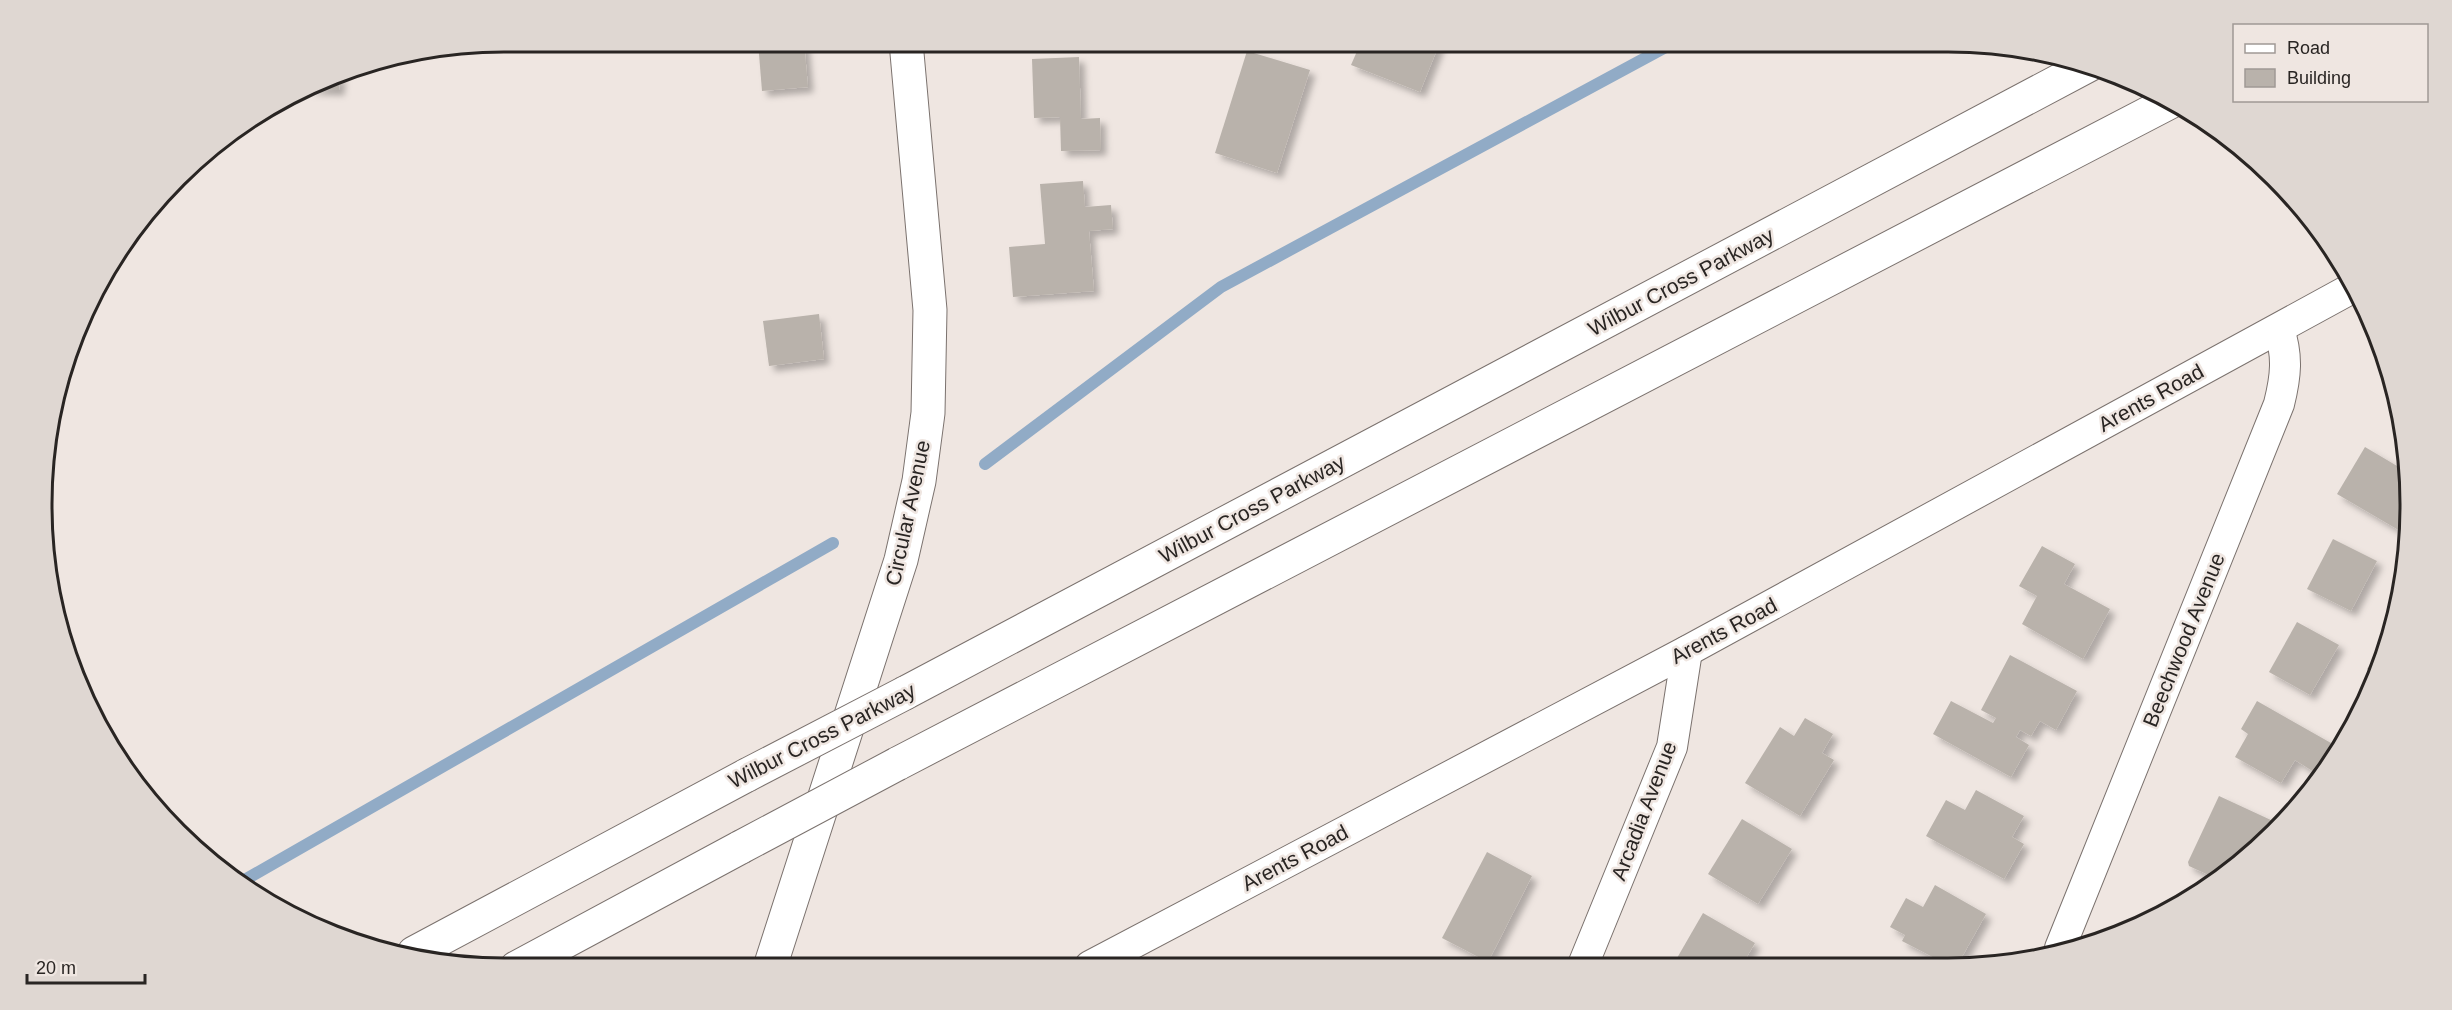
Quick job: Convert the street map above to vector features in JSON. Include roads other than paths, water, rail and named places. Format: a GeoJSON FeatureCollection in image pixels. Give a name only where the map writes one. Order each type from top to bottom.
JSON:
{"type":"FeatureCollection","features":[{"type":"Feature","properties":{"kind":"main road","name":"Circular Avenue"},"geometry":{"type":"LineString","coordinates":[[773,957],[901,560],[919,481],[928,413],[930,310],[907,53]]}},
{"type":"Feature","properties":{"kind":"main road","name":"Wilbur Cross Parkway"},"geometry":{"type":"LineString","coordinates":[[420,950],[2076,72]]}},
{"type":"Feature","properties":{"kind":"main road"},"geometry":{"type":"LineString","coordinates":[[536,957],[897,764],[2161,107]]}},
{"type":"Feature","properties":{"kind":"street","name":"Arents Road"},"geometry":{"type":"LineString","coordinates":[[1106,957],[1687,651],[2346,292]]}},
{"type":"Feature","properties":{"kind":"street","name":"Beechwood Avenue"},"geometry":{"type":"LineString","coordinates":[[2062,942],[2279,404],[2285,379],[2285,347],[2279,329]]}},
{"type":"Feature","properties":{"kind":"street","name":"Arcadia Avenue"},"geometry":{"type":"LineString","coordinates":[[1586,957],[1672,747],[1687,651]]}},
{"type":"Feature","properties":{"kind":"waterway"},"geometry":{"type":"LineString","coordinates":[[985,464],[1221,287],[1655,53]]}},
{"type":"Feature","properties":{"kind":"waterway"},"geometry":{"type":"LineString","coordinates":[[249,877],[833,543]]}}]}
